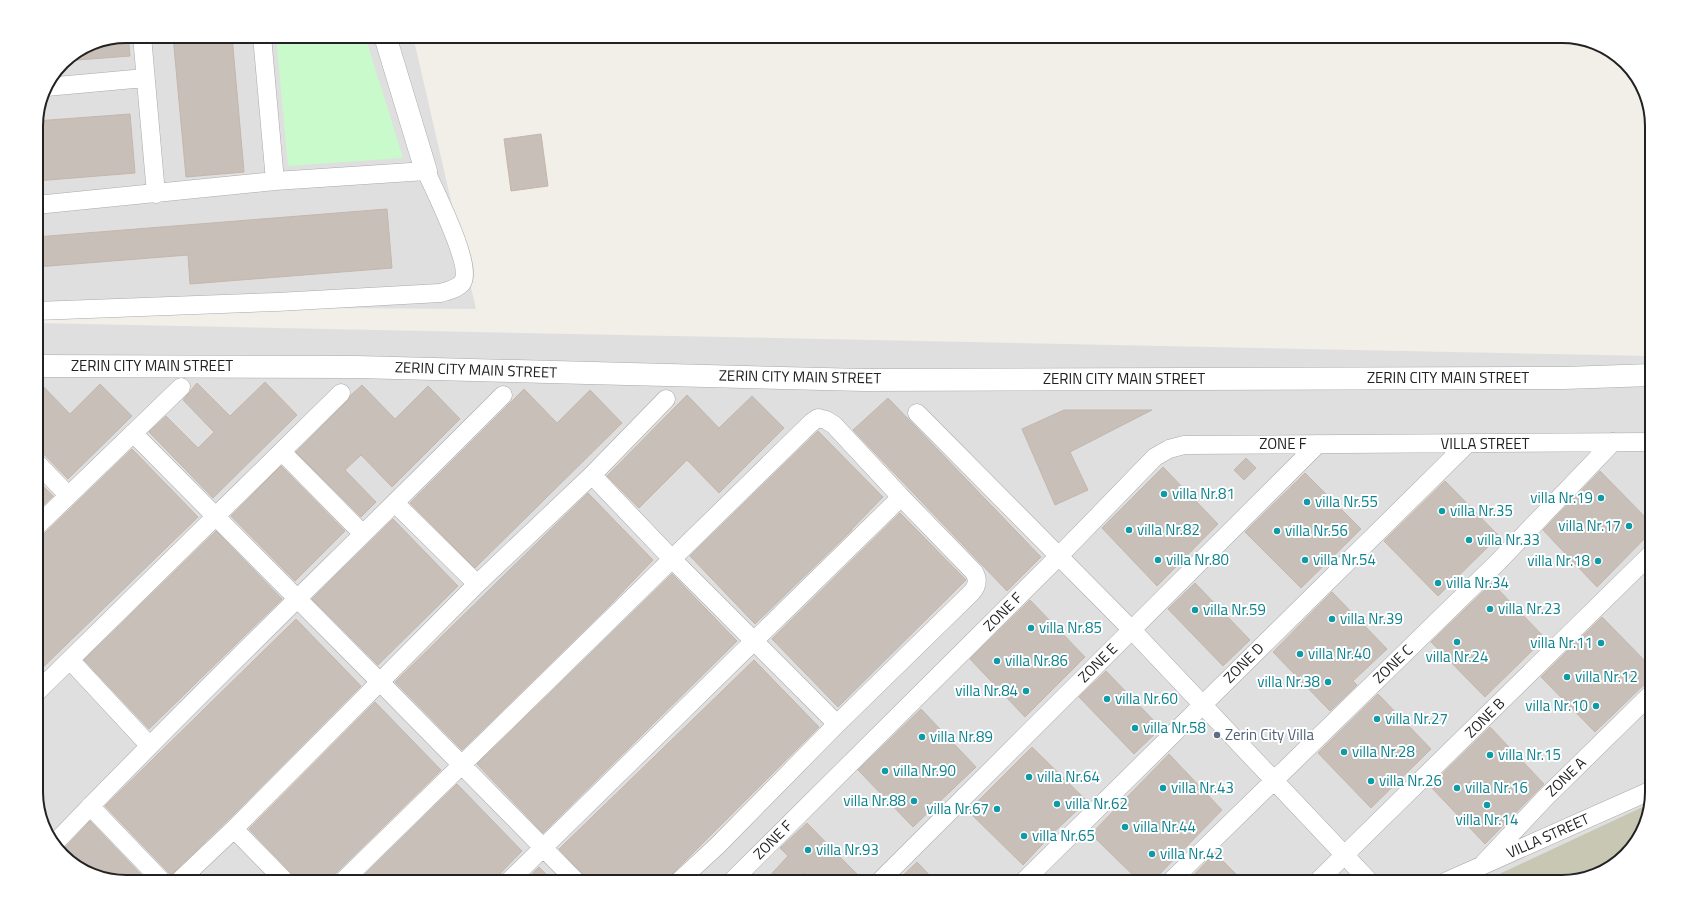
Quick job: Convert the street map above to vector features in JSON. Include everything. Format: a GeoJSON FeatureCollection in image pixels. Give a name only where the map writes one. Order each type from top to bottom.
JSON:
{"type":"FeatureCollection","features":[{"type":"Feature","properties":{"kind":"street"},"geometry":{"type":"LineString","coordinates":[[142,43],[156,194]]}},
{"type":"Feature","properties":{"kind":"street"},"geometry":{"type":"LineString","coordinates":[[263,43],[276,182]]}},
{"type":"Feature","properties":{"kind":"street"},"geometry":{"type":"LineString","coordinates":[[43,311],[301,301],[440,293],[453,289],[462,283],[465,274],[460,248],[426,171],[388,43]]}},
{"type":"Feature","properties":{"kind":"street"},"geometry":{"type":"LineString","coordinates":[[53,86],[145,78]]}},
{"type":"Feature","properties":{"kind":"street"},"geometry":{"type":"LineString","coordinates":[[43,203],[276,182],[426,171]]}},
{"type":"Feature","properties":{"kind":"street","name":"ZERIN CITY MAIN STREET"},"geometry":{"type":"LineString","coordinates":[[43,366],[357,367],[864,380],[1564,378],[1645,375]]}},
{"type":"Feature","properties":{"kind":"street","name":"ZERIN CITY MAIN STREET"},"geometry":{"type":"LineString","coordinates":[[1564,378],[1606,389],[1645,389]]}},
{"type":"Feature","properties":{"kind":"street"},"geometry":{"type":"LineString","coordinates":[[43,520],[180,387]]}},
{"type":"Feature","properties":{"kind":"street"},"geometry":{"type":"LineString","coordinates":[[43,686],[341,393]]}},
{"type":"Feature","properties":{"kind":"street"},"geometry":{"type":"LineString","coordinates":[[58,840],[149,746],[503,395]]}},
{"type":"Feature","properties":{"kind":"street"},"geometry":{"type":"LineString","coordinates":[[185,875],[234,829],[379,681],[477,584],[592,475],[666,398]]}},
{"type":"Feature","properties":{"kind":"street"},"geometry":{"type":"LineString","coordinates":[[917,413],[1131,629],[1201,705],[1363,875]]}},
{"type":"Feature","properties":{"kind":"street"},"geometry":{"type":"LineString","coordinates":[[349,875],[812,422],[818,418],[826,420],[834,425],[974,572],[977,581],[975,588],[837,724],[717,846],[686,875]]}},
{"type":"Feature","properties":{"kind":"street"},"geometry":{"type":"LineString","coordinates":[[132,433],[462,764],[570,875]]}},
{"type":"Feature","properties":{"kind":"street","name":"ZONE C"},"geometry":{"type":"LineString","coordinates":[[1177,875],[1498,562],[1613,442]]}},
{"type":"Feature","properties":{"kind":"street","name":"VILLA STREET"},"geometry":{"type":"LineString","coordinates":[[1318,444],[1645,442]]}},
{"type":"Feature","properties":{"kind":"street","name":"ZONE F"},"geometry":{"type":"LineString","coordinates":[[738,875],[1059,556],[1155,457],[1169,448],[1184,445],[1318,444]]}},
{"type":"Feature","properties":{"kind":"street","name":"ZONE E"},"geometry":{"type":"LineString","coordinates":[[886,875],[1318,444]]}},
{"type":"Feature","properties":{"kind":"street","name":"ZONE D"},"geometry":{"type":"LineString","coordinates":[[1030,875],[1467,444]]}},
{"type":"Feature","properties":{"kind":"street"},"geometry":{"type":"LineString","coordinates":[[282,452],[362,534]]}},
{"type":"Feature","properties":{"kind":"street"},"geometry":{"type":"LineString","coordinates":[[43,469],[68,495]]}},
{"type":"Feature","properties":{"kind":"street"},"geometry":{"type":"LineString","coordinates":[[592,475],[672,559],[837,724]]}},
{"type":"Feature","properties":{"kind":"street"},"geometry":{"type":"LineString","coordinates":[[515,875],[901,497]]}},
{"type":"Feature","properties":{"kind":"street"},"geometry":{"type":"LineString","coordinates":[[395,503],[477,584]]}},
{"type":"Feature","properties":{"kind":"street","name":"ZONE B"},"geometry":{"type":"LineString","coordinates":[[1325,875],[1645,560]]}},
{"type":"Feature","properties":{"kind":"street"},"geometry":{"type":"LineString","coordinates":[[70,660],[149,746]]}},
{"type":"Feature","properties":{"kind":"street","name":"ZONE A"},"geometry":{"type":"LineString","coordinates":[[1483,864],[1545,798],[1645,700]]}},
{"type":"Feature","properties":{"kind":"street","name":"VILLA STREET"},"geometry":{"type":"LineString","coordinates":[[1459,875],[1645,793]]}},
{"type":"Feature","properties":{"kind":"street"},"geometry":{"type":"LineString","coordinates":[[90,806],[156,875]]}},
{"type":"Feature","properties":{"kind":"street"},"geometry":{"type":"LineString","coordinates":[[234,829],[279,875]]}},
{"type":"Feature","properties":{"kind":"shaded area"},"geometry":{"type":"Polygon","coordinates":[[[121,43],[415,43],[476,309],[43,306],[43,121],[49,94],[67,67],[80,57],[94,49],[121,43]]]}},
{"type":"Feature","properties":{"kind":"shaded area"},"geometry":{"type":"Polygon","coordinates":[[[43,323],[1645,356],[1645,792],[1641,819],[1628,842],[1621,851],[1612,858],[1594,869],[1562,875],[121,875],[99,871],[80,861],[71,854],[57,838],[47,819],[43,797],[43,323]]]}},
{"type":"Feature","properties":{"kind":"shaded area"},"geometry":{"type":"Polygon","coordinates":[[[1643,807],[1641,819],[1634,833],[1621,851],[1594,869],[1562,875],[1497,875],[1643,807]]]}},
{"type":"Feature","properties":{"kind":"green space"},"geometry":{"type":"Polygon","coordinates":[[[277,43],[367,43],[403,158],[288,166],[277,43]]]}},
{"type":"Feature","properties":{"kind":"building"},"geometry":{"type":"Polygon","coordinates":[[[121,43],[129,43],[130,56],[76,60],[94,49],[121,43]]]}},
{"type":"Feature","properties":{"kind":"building"},"geometry":{"type":"Polygon","coordinates":[[[174,43],[233,43],[244,172],[186,177],[174,43]]]}},
{"type":"Feature","properties":{"kind":"building"},"geometry":{"type":"Polygon","coordinates":[[[130,114],[135,173],[43,180],[43,120],[130,114]]]}},
{"type":"Feature","properties":{"kind":"building"},"geometry":{"type":"Polygon","coordinates":[[[541,134],[548,186],[511,191],[504,139],[541,134]]]}},
{"type":"Feature","properties":{"kind":"building"},"geometry":{"type":"Polygon","coordinates":[[[387,209],[392,268],[190,284],[188,255],[43,266],[43,236],[387,209]]]}},
{"type":"Feature","properties":{"kind":"building"},"geometry":{"type":"Polygon","coordinates":[[[265,382],[297,415],[213,498],[149,432],[166,416],[198,448],[214,432],[183,400],[197,383],[230,416],[265,382]]]}},
{"type":"Feature","properties":{"kind":"building"},"geometry":{"type":"Polygon","coordinates":[[[100,384],[132,416],[68,479],[43,453],[43,386],[70,414],[100,384]]]}},
{"type":"Feature","properties":{"kind":"building"},"geometry":{"type":"Polygon","coordinates":[[[362,385],[395,419],[428,386],[460,419],[392,487],[361,455],[345,470],[376,502],[361,517],[296,452],[362,385]]]}},
{"type":"Feature","properties":{"kind":"building"},"geometry":{"type":"Polygon","coordinates":[[[524,389],[557,423],[590,390],[622,423],[475,568],[410,503],[524,389]]]}},
{"type":"Feature","properties":{"kind":"building"},"geometry":{"type":"Polygon","coordinates":[[[687,395],[719,428],[752,396],[784,428],[719,493],[687,460],[639,508],[607,476],[687,395]]]}},
{"type":"Feature","properties":{"kind":"building"},"geometry":{"type":"Polygon","coordinates":[[[888,398],[1041,557],[1007,591],[853,430],[888,398]]]}},
{"type":"Feature","properties":{"kind":"building"},"geometry":{"type":"Polygon","coordinates":[[[1064,410],[1152,410],[1070,452],[1088,490],[1055,505],[1022,429],[1064,410]]]}},
{"type":"Feature","properties":{"kind":"building"},"geometry":{"type":"Polygon","coordinates":[[[818,431],[883,497],[852,530],[755,624],[690,556],[818,431]]]}},
{"type":"Feature","properties":{"kind":"building"},"geometry":{"type":"Polygon","coordinates":[[[132,449],[198,517],[43,667],[43,535],[132,449]]]}},
{"type":"Feature","properties":{"kind":"building"},"geometry":{"type":"Polygon","coordinates":[[[1246,458],[1256,468],[1244,480],[1234,470],[1246,458]]]}},
{"type":"Feature","properties":{"kind":"building"},"geometry":{"type":"Polygon","coordinates":[[[281,466],[345,531],[295,581],[231,516],[281,466]]]}},
{"type":"Feature","properties":{"kind":"building"},"geometry":{"type":"Polygon","coordinates":[[[1163,467],[1218,524],[1157,586],[1102,528],[1163,467]]]}},
{"type":"Feature","properties":{"kind":"building"},"geometry":{"type":"Polygon","coordinates":[[[1600,471],[1645,517],[1645,538],[1597,587],[1543,530],[1600,471]]]}},
{"type":"Feature","properties":{"kind":"building"},"geometry":{"type":"Polygon","coordinates":[[[1305,473],[1361,529],[1301,588],[1245,532],[1305,473]]]}},
{"type":"Feature","properties":{"kind":"building"},"geometry":{"type":"Polygon","coordinates":[[[1445,481],[1499,536],[1438,596],[1384,541],[1445,481]]]}},
{"type":"Feature","properties":{"kind":"building"},"geometry":{"type":"Polygon","coordinates":[[[43,486],[53,496],[43,505],[43,486]]]}},
{"type":"Feature","properties":{"kind":"building"},"geometry":{"type":"Polygon","coordinates":[[[588,493],[653,560],[609,606],[462,750],[395,682],[588,493]]]}},
{"type":"Feature","properties":{"kind":"building"},"geometry":{"type":"Polygon","coordinates":[[[900,513],[966,580],[838,707],[772,639],[900,513]]]}},
{"type":"Feature","properties":{"kind":"building"},"geometry":{"type":"Polygon","coordinates":[[[393,519],[458,586],[378,665],[312,599],[393,519]]]}},
{"type":"Feature","properties":{"kind":"building"},"geometry":{"type":"Polygon","coordinates":[[[216,531],[282,599],[149,729],[84,660],[216,531]]]}},
{"type":"Feature","properties":{"kind":"building"},"geometry":{"type":"Polygon","coordinates":[[[672,574],[737,641],[543,833],[477,764],[672,574]]]}},
{"type":"Feature","properties":{"kind":"building"},"geometry":{"type":"Polygon","coordinates":[[[1195,583],[1250,640],[1223,666],[1168,609],[1195,583]]]}},
{"type":"Feature","properties":{"kind":"building"},"geometry":{"type":"Polygon","coordinates":[[[1492,583],[1545,638],[1485,697],[1431,642],[1492,583]]]}},
{"type":"Feature","properties":{"kind":"building"},"geometry":{"type":"Polygon","coordinates":[[[1332,592],[1387,649],[1353,681],[1357,685],[1330,711],[1273,652],[1332,592]]]}},
{"type":"Feature","properties":{"kind":"building"},"geometry":{"type":"Polygon","coordinates":[[[1030,600],[1085,657],[1025,717],[970,659],[1030,600]]]}},
{"type":"Feature","properties":{"kind":"building"},"geometry":{"type":"Polygon","coordinates":[[[1602,617],[1645,661],[1645,684],[1595,732],[1541,677],[1602,617]]]}},
{"type":"Feature","properties":{"kind":"building"},"geometry":{"type":"Polygon","coordinates":[[[296,619],[361,686],[171,875],[105,806],[296,619]]]}},
{"type":"Feature","properties":{"kind":"building"},"geometry":{"type":"Polygon","coordinates":[[[754,660],[819,727],[671,875],[583,875],[559,849],[754,660]]]}},
{"type":"Feature","properties":{"kind":"building"},"geometry":{"type":"Polygon","coordinates":[[[1106,671],[1161,728],[1134,754],[1079,697],[1106,671]]]}},
{"type":"Feature","properties":{"kind":"building"},"geometry":{"type":"Polygon","coordinates":[[[1378,694],[1431,749],[1371,808],[1318,753],[1378,694]]]}},
{"type":"Feature","properties":{"kind":"building"},"geometry":{"type":"Polygon","coordinates":[[[375,702],[441,770],[335,875],[293,875],[249,829],[375,702]]]}},
{"type":"Feature","properties":{"kind":"building"},"geometry":{"type":"Polygon","coordinates":[[[921,709],[976,767],[913,827],[858,770],[921,709]]]}},
{"type":"Feature","properties":{"kind":"building"},"geometry":{"type":"Polygon","coordinates":[[[1490,727],[1544,784],[1485,844],[1430,786],[1490,727]]]}},
{"type":"Feature","properties":{"kind":"building"},"geometry":{"type":"Polygon","coordinates":[[[1032,747],[1087,801],[1053,833],[1023,865],[968,811],[1032,747]]]}},
{"type":"Feature","properties":{"kind":"building"},"geometry":{"type":"Polygon","coordinates":[[[1169,754],[1222,810],[1159,875],[1133,875],[1091,834],[1169,754]]]}},
{"type":"Feature","properties":{"kind":"building"},"geometry":{"type":"Polygon","coordinates":[[[457,784],[522,851],[499,875],[364,875],[457,784]]]}},
{"type":"Feature","properties":{"kind":"building"},"geometry":{"type":"Polygon","coordinates":[[[90,821],[141,875],[121,875],[99,871],[80,861],[65,848],[90,821]]]}},
{"type":"Feature","properties":{"kind":"building","name":"villa Nr.93"},"geometry":{"type":"Polygon","coordinates":[[[807,823],[858,875],[806,875],[804,873],[802,875],[770,875],[788,856],[780,848],[807,823]]]}},
{"type":"Feature","properties":{"kind":"building"},"geometry":{"type":"Polygon","coordinates":[[[1215,853],[1237,875],[1194,875],[1215,853]]]}},
{"type":"Feature","properties":{"kind":"building"},"geometry":{"type":"Polygon","coordinates":[[[917,862],[929,875],[903,875],[917,862]]]}},
{"type":"Feature","properties":{"kind":"building"},"geometry":{"type":"Polygon","coordinates":[[[539,867],[547,875],[531,875],[539,867]]]}},
{"type":"Feature","properties":{"kind":"place","name":"villa Nr.81"},"geometry":{"type":"Point","coordinates":[1164,494]}},
{"type":"Feature","properties":{"kind":"place","name":"villa Nr.19"},"geometry":{"type":"Point","coordinates":[1601,498]}},
{"type":"Feature","properties":{"kind":"place","name":"villa Nr.55"},"geometry":{"type":"Point","coordinates":[1307,502]}},
{"type":"Feature","properties":{"kind":"place","name":"villa Nr.35"},"geometry":{"type":"Point","coordinates":[1442,511]}},
{"type":"Feature","properties":{"kind":"place","name":"villa Nr.17"},"geometry":{"type":"Point","coordinates":[1629,526]}},
{"type":"Feature","properties":{"kind":"place","name":"villa Nr.82"},"geometry":{"type":"Point","coordinates":[1129,530]}},
{"type":"Feature","properties":{"kind":"place","name":"villa Nr.56"},"geometry":{"type":"Point","coordinates":[1277,531]}},
{"type":"Feature","properties":{"kind":"place","name":"villa Nr.33"},"geometry":{"type":"Point","coordinates":[1469,540]}},
{"type":"Feature","properties":{"kind":"place","name":"villa Nr.80"},"geometry":{"type":"Point","coordinates":[1158,560]}},
{"type":"Feature","properties":{"kind":"place","name":"villa Nr.54"},"geometry":{"type":"Point","coordinates":[1305,560]}},
{"type":"Feature","properties":{"kind":"place","name":"villa Nr.18"},"geometry":{"type":"Point","coordinates":[1598,561]}},
{"type":"Feature","properties":{"kind":"place","name":"villa Nr.34"},"geometry":{"type":"Point","coordinates":[1438,583]}},
{"type":"Feature","properties":{"kind":"place","name":"villa Nr.23"},"geometry":{"type":"Point","coordinates":[1490,609]}},
{"type":"Feature","properties":{"kind":"place","name":"villa Nr.59"},"geometry":{"type":"Point","coordinates":[1195,610]}},
{"type":"Feature","properties":{"kind":"place","name":"villa Nr.39"},"geometry":{"type":"Point","coordinates":[1332,619]}},
{"type":"Feature","properties":{"kind":"place","name":"villa Nr.85"},"geometry":{"type":"Point","coordinates":[1031,628]}},
{"type":"Feature","properties":{"kind":"place","name":"villa Nr.24"},"geometry":{"type":"Point","coordinates":[1457,642]}},
{"type":"Feature","properties":{"kind":"place","name":"villa Nr.11"},"geometry":{"type":"Point","coordinates":[1601,643]}},
{"type":"Feature","properties":{"kind":"place","name":"villa Nr.40"},"geometry":{"type":"Point","coordinates":[1300,654]}},
{"type":"Feature","properties":{"kind":"place","name":"villa Nr.86"},"geometry":{"type":"Point","coordinates":[997,661]}},
{"type":"Feature","properties":{"kind":"place","name":"villa Nr.12"},"geometry":{"type":"Point","coordinates":[1567,677]}},
{"type":"Feature","properties":{"kind":"place","name":"villa Nr.38"},"geometry":{"type":"Point","coordinates":[1328,682]}},
{"type":"Feature","properties":{"kind":"place","name":"villa Nr.84"},"geometry":{"type":"Point","coordinates":[1026,691]}},
{"type":"Feature","properties":{"kind":"place","name":"villa Nr.60"},"geometry":{"type":"Point","coordinates":[1107,699]}},
{"type":"Feature","properties":{"kind":"place","name":"villa Nr.10"},"geometry":{"type":"Point","coordinates":[1596,706]}},
{"type":"Feature","properties":{"kind":"place","name":"villa Nr.27"},"geometry":{"type":"Point","coordinates":[1377,719]}},
{"type":"Feature","properties":{"kind":"place","name":"villa Nr.58"},"geometry":{"type":"Point","coordinates":[1135,728]}},
{"type":"Feature","properties":{"kind":"place","name":"Zerin City Villa"},"geometry":{"type":"Point","coordinates":[1217,735]}},
{"type":"Feature","properties":{"kind":"place","name":"villa Nr.89"},"geometry":{"type":"Point","coordinates":[922,737]}},
{"type":"Feature","properties":{"kind":"place","name":"villa Nr.28"},"geometry":{"type":"Point","coordinates":[1344,752]}},
{"type":"Feature","properties":{"kind":"place","name":"villa Nr.15"},"geometry":{"type":"Point","coordinates":[1490,755]}},
{"type":"Feature","properties":{"kind":"place","name":"villa Nr.90"},"geometry":{"type":"Point","coordinates":[885,771]}},
{"type":"Feature","properties":{"kind":"place","name":"villa Nr.64"},"geometry":{"type":"Point","coordinates":[1029,777]}},
{"type":"Feature","properties":{"kind":"place","name":"villa Nr.26"},"geometry":{"type":"Point","coordinates":[1371,781]}},
{"type":"Feature","properties":{"kind":"place","name":"villa Nr.43"},"geometry":{"type":"Point","coordinates":[1163,788]}},
{"type":"Feature","properties":{"kind":"place","name":"villa Nr.16"},"geometry":{"type":"Point","coordinates":[1457,788]}},
{"type":"Feature","properties":{"kind":"place","name":"villa Nr.88"},"geometry":{"type":"Point","coordinates":[914,801]}},
{"type":"Feature","properties":{"kind":"place","name":"villa Nr.62"},"geometry":{"type":"Point","coordinates":[1057,804]}},
{"type":"Feature","properties":{"kind":"place","name":"villa Nr.14"},"geometry":{"type":"Point","coordinates":[1487,805]}},
{"type":"Feature","properties":{"kind":"place","name":"villa Nr.67"},"geometry":{"type":"Point","coordinates":[997,809]}},
{"type":"Feature","properties":{"kind":"place","name":"villa Nr.44"},"geometry":{"type":"Point","coordinates":[1125,827]}},
{"type":"Feature","properties":{"kind":"place","name":"villa Nr.65"},"geometry":{"type":"Point","coordinates":[1024,836]}},
{"type":"Feature","properties":{"kind":"place","name":"villa Nr.93"},"geometry":{"type":"Point","coordinates":[808,850]}},
{"type":"Feature","properties":{"kind":"place","name":"villa Nr.42"},"geometry":{"type":"Point","coordinates":[1152,854]}}]}
